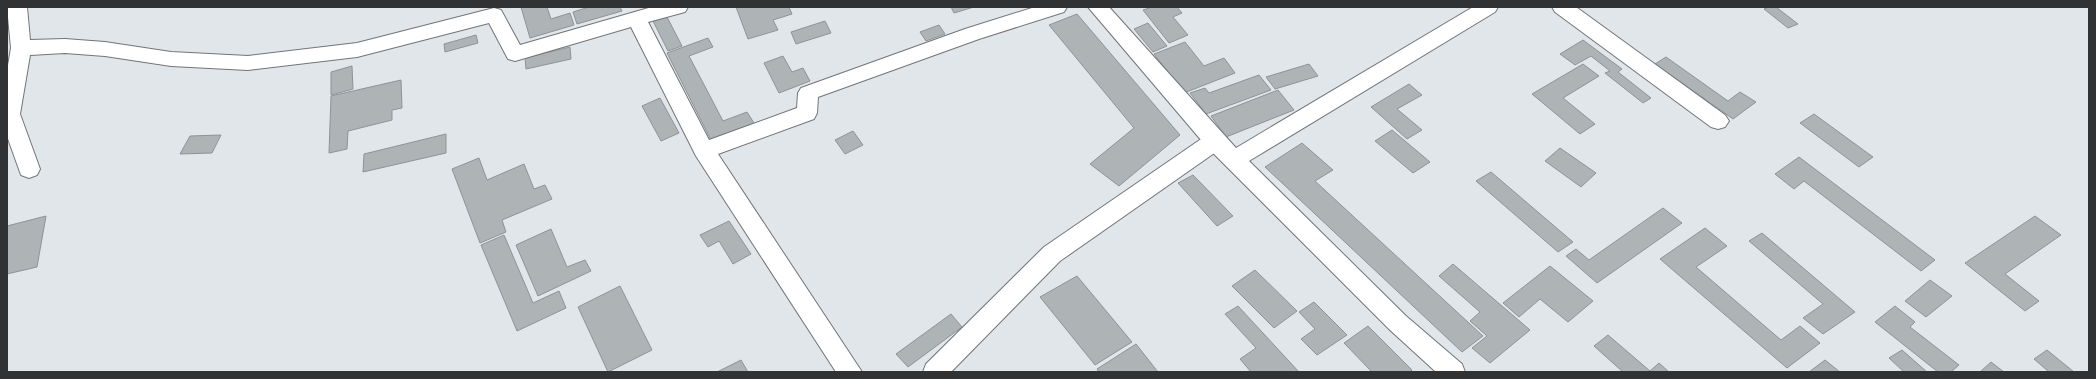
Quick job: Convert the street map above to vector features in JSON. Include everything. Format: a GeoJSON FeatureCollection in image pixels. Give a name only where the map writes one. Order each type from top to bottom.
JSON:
{"type":"FeatureCollection","features":[{"type":"Feature","properties":{"kind":"street"},"geometry":{"type":"LineString","coordinates":[[18,7],[21,48],[10,114],[29,169]]}},
{"type":"Feature","properties":{"kind":"street"},"geometry":{"type":"LineString","coordinates":[[21,48],[65,46],[105,49],[172,59],[248,63],[357,50],[494,15],[515,54],[678,7]]}},
{"type":"Feature","properties":{"kind":"street"},"geometry":{"type":"LineString","coordinates":[[704,150],[807,113],[808,93],[972,34],[1057,7]]}},
{"type":"Feature","properties":{"kind":"street"},"geometry":{"type":"LineString","coordinates":[[1098,7],[1215,141],[1236,160],[1398,323],[1453,372]]}},
{"type":"Feature","properties":{"kind":"street"},"geometry":{"type":"LineString","coordinates":[[1236,160],[1488,7]]}},
{"type":"Feature","properties":{"kind":"street"},"geometry":{"type":"LineString","coordinates":[[1562,7],[1718,121]]}},
{"type":"Feature","properties":{"kind":"street"},"geometry":{"type":"LineString","coordinates":[[636,18],[704,150],[850,372]]}},
{"type":"Feature","properties":{"kind":"street"},"geometry":{"type":"LineString","coordinates":[[935,372],[1052,254],[1215,141]]}},
{"type":"Feature","properties":{"kind":"building"},"geometry":{"type":"Polygon","coordinates":[[[521,7],[547,7],[551,19],[570,13],[574,25],[530,38],[521,7]]]}},
{"type":"Feature","properties":{"kind":"building"},"geometry":{"type":"Polygon","coordinates":[[[589,7],[620,7],[622,11],[577,24],[573,12],[589,7]]]}},
{"type":"Feature","properties":{"kind":"building"},"geometry":{"type":"Polygon","coordinates":[[[736,7],[789,7],[792,14],[773,20],[778,30],[748,39],[736,7]]]}},
{"type":"Feature","properties":{"kind":"building"},"geometry":{"type":"Polygon","coordinates":[[[951,7],[974,7],[954,13],[951,7]]]}},
{"type":"Feature","properties":{"kind":"building"},"geometry":{"type":"Polygon","coordinates":[[[1152,7],[1177,7],[1182,13],[1173,17],[1188,35],[1169,43],[1143,10],[1152,7]]]}},
{"type":"Feature","properties":{"kind":"building"},"geometry":{"type":"Polygon","coordinates":[[[1776,7],[1798,24],[1788,28],[1764,9],[1776,7]]]}},
{"type":"Feature","properties":{"kind":"building"},"geometry":{"type":"Polygon","coordinates":[[[1077,14],[1180,135],[1119,186],[1090,164],[1134,128],[1049,25],[1077,14]]]}},
{"type":"Feature","properties":{"kind":"building"},"geometry":{"type":"Polygon","coordinates":[[[667,17],[682,46],[668,51],[653,21],[667,17]]]}},
{"type":"Feature","properties":{"kind":"building"},"geometry":{"type":"Polygon","coordinates":[[[825,21],[831,33],[796,44],[791,32],[825,21]]]}},
{"type":"Feature","properties":{"kind":"building"},"geometry":{"type":"Polygon","coordinates":[[[1148,23],[1167,46],[1153,52],[1134,29],[1148,23]]]}},
{"type":"Feature","properties":{"kind":"building"},"geometry":{"type":"Polygon","coordinates":[[[939,25],[945,34],[926,41],[920,32],[939,25]]]}},
{"type":"Feature","properties":{"kind":"building"},"geometry":{"type":"Polygon","coordinates":[[[476,35],[478,43],[445,52],[444,44],[476,35]]]}},
{"type":"Feature","properties":{"kind":"building"},"geometry":{"type":"Polygon","coordinates":[[[708,38],[713,47],[689,56],[723,121],[747,112],[754,123],[711,140],[667,53],[708,38]]]}},
{"type":"Feature","properties":{"kind":"building"},"geometry":{"type":"Polygon","coordinates":[[[1583,40],[1622,69],[1618,72],[1651,98],[1643,103],[1605,73],[1610,71],[1591,56],[1575,65],[1560,54],[1583,40]]]}},
{"type":"Feature","properties":{"kind":"building"},"geometry":{"type":"Polygon","coordinates":[[[1185,42],[1204,66],[1224,58],[1235,73],[1184,93],[1154,54],[1185,42]]]}},
{"type":"Feature","properties":{"kind":"building"},"geometry":{"type":"Polygon","coordinates":[[[570,47],[571,59],[526,69],[525,58],[570,47]]]}},
{"type":"Feature","properties":{"kind":"building"},"geometry":{"type":"Polygon","coordinates":[[[783,56],[792,72],[803,68],[810,81],[779,93],[764,63],[783,56]]]}},
{"type":"Feature","properties":{"kind":"building"},"geometry":{"type":"Polygon","coordinates":[[[1666,57],[1728,101],[1740,92],[1756,102],[1733,119],[1655,64],[1666,57]]]}},
{"type":"Feature","properties":{"kind":"building"},"geometry":{"type":"Polygon","coordinates":[[[1309,64],[1318,76],[1275,89],[1266,77],[1309,64]]]}},
{"type":"Feature","properties":{"kind":"building"},"geometry":{"type":"Polygon","coordinates":[[[1583,64],[1599,76],[1563,98],[1595,124],[1580,134],[1532,94],[1583,64]]]}},
{"type":"Feature","properties":{"kind":"building"},"geometry":{"type":"Polygon","coordinates":[[[352,66],[353,89],[331,95],[331,72],[352,66]]]}},
{"type":"Feature","properties":{"kind":"building"},"geometry":{"type":"Polygon","coordinates":[[[1259,75],[1271,90],[1206,114],[1190,93],[1205,88],[1209,93],[1259,75]]]}},
{"type":"Feature","properties":{"kind":"building"},"geometry":{"type":"Polygon","coordinates":[[[401,80],[402,108],[392,110],[392,120],[348,131],[347,149],[329,153],[331,96],[401,80]]]}},
{"type":"Feature","properties":{"kind":"building"},"geometry":{"type":"Polygon","coordinates":[[[1409,84],[1422,95],[1397,109],[1422,130],[1407,139],[1371,107],[1409,84]]]}},
{"type":"Feature","properties":{"kind":"building"},"geometry":{"type":"Polygon","coordinates":[[[1278,90],[1294,110],[1226,137],[1211,116],[1278,90]]]}},
{"type":"Feature","properties":{"kind":"building"},"geometry":{"type":"Polygon","coordinates":[[[660,98],[679,133],[661,141],[642,106],[660,98]]]}},
{"type":"Feature","properties":{"kind":"building"},"geometry":{"type":"Polygon","coordinates":[[[1814,114],[1873,157],[1859,167],[1800,123],[1814,114]]]}},
{"type":"Feature","properties":{"kind":"building"},"geometry":{"type":"Polygon","coordinates":[[[1392,130],[1430,162],[1413,173],[1375,141],[1392,130]]]}},
{"type":"Feature","properties":{"kind":"building"},"geometry":{"type":"Polygon","coordinates":[[[853,131],[863,145],[845,154],[835,140],[853,131]]]}},
{"type":"Feature","properties":{"kind":"building"},"geometry":{"type":"Polygon","coordinates":[[[446,134],[446,153],[363,172],[364,154],[446,134]]]}},
{"type":"Feature","properties":{"kind":"building"},"geometry":{"type":"Polygon","coordinates":[[[221,135],[212,153],[180,154],[190,136],[221,135]]]}},
{"type":"Feature","properties":{"kind":"building"},"geometry":{"type":"Polygon","coordinates":[[[1302,143],[1333,170],[1315,181],[1483,336],[1462,352],[1265,167],[1302,143]]]}},
{"type":"Feature","properties":{"kind":"building"},"geometry":{"type":"Polygon","coordinates":[[[1560,148],[1596,173],[1581,187],[1545,161],[1560,148]]]}},
{"type":"Feature","properties":{"kind":"building"},"geometry":{"type":"Polygon","coordinates":[[[1799,157],[1935,260],[1921,271],[1804,181],[1794,189],[1775,174],[1799,157]]]}},
{"type":"Feature","properties":{"kind":"building"},"geometry":{"type":"Polygon","coordinates":[[[479,158],[487,180],[524,164],[534,189],[545,185],[552,199],[502,220],[506,232],[480,243],[452,169],[479,158]]]}},
{"type":"Feature","properties":{"kind":"building"},"geometry":{"type":"Polygon","coordinates":[[[1491,172],[1573,242],[1558,252],[1476,181],[1491,172]]]}},
{"type":"Feature","properties":{"kind":"building"},"geometry":{"type":"Polygon","coordinates":[[[1193,175],[1233,216],[1217,226],[1178,183],[1193,175]]]}},
{"type":"Feature","properties":{"kind":"building"},"geometry":{"type":"Polygon","coordinates":[[[1663,208],[1682,223],[1597,283],[1566,256],[1576,249],[1589,260],[1663,208]]]}},
{"type":"Feature","properties":{"kind":"building"},"geometry":{"type":"Polygon","coordinates":[[[46,216],[37,267],[7,274],[7,226],[46,216]]]}},
{"type":"Feature","properties":{"kind":"building"},"geometry":{"type":"Polygon","coordinates":[[[2035,216],[2061,235],[2005,274],[2039,301],[2025,311],[1965,263],[2035,216]]]}},
{"type":"Feature","properties":{"kind":"building"},"geometry":{"type":"Polygon","coordinates":[[[729,221],[751,254],[733,264],[719,241],[708,247],[700,235],[729,221]]]}},
{"type":"Feature","properties":{"kind":"building"},"geometry":{"type":"Polygon","coordinates":[[[1705,228],[1727,246],[1696,267],[1781,340],[1800,326],[1820,343],[1787,368],[1660,259],[1705,228]]]}},
{"type":"Feature","properties":{"kind":"building"},"geometry":{"type":"Polygon","coordinates":[[[551,229],[567,267],[585,260],[591,271],[538,296],[516,245],[551,229]]]}},
{"type":"Feature","properties":{"kind":"building"},"geometry":{"type":"Polygon","coordinates":[[[1762,233],[1855,312],[1823,334],[1803,318],[1823,304],[1749,241],[1762,233]]]}},
{"type":"Feature","properties":{"kind":"building"},"geometry":{"type":"Polygon","coordinates":[[[504,235],[533,303],[559,291],[566,308],[517,331],[481,245],[504,235]]]}},
{"type":"Feature","properties":{"kind":"building"},"geometry":{"type":"Polygon","coordinates":[[[1453,264],[1530,330],[1490,363],[1472,348],[1487,336],[1470,321],[1480,312],[1439,276],[1453,264]]]}},
{"type":"Feature","properties":{"kind":"building"},"geometry":{"type":"Polygon","coordinates":[[[1550,266],[1593,301],[1568,322],[1540,299],[1519,317],[1503,303],[1550,266]]]}},
{"type":"Feature","properties":{"kind":"building"},"geometry":{"type":"Polygon","coordinates":[[[1255,270],[1297,311],[1274,328],[1232,286],[1255,270]]]}},
{"type":"Feature","properties":{"kind":"building"},"geometry":{"type":"Polygon","coordinates":[[[1077,276],[1132,342],[1095,365],[1040,297],[1077,276]]]}},
{"type":"Feature","properties":{"kind":"building"},"geometry":{"type":"Polygon","coordinates":[[[1930,280],[1952,296],[1926,317],[1905,301],[1930,280]]]}},
{"type":"Feature","properties":{"kind":"building"},"geometry":{"type":"Polygon","coordinates":[[[620,286],[652,350],[608,372],[578,307],[620,286]]]}},
{"type":"Feature","properties":{"kind":"building"},"geometry":{"type":"Polygon","coordinates":[[[1314,302],[1347,335],[1317,355],[1301,339],[1315,329],[1299,312],[1314,302]]]}},
{"type":"Feature","properties":{"kind":"building"},"geometry":{"type":"Polygon","coordinates":[[[1238,306],[1299,372],[1251,372],[1240,359],[1256,348],[1225,314],[1238,306]]]}},
{"type":"Feature","properties":{"kind":"building"},"geometry":{"type":"Polygon","coordinates":[[[1895,306],[1915,322],[1910,327],[1959,365],[1951,372],[1938,372],[1875,322],[1895,306]]]}},
{"type":"Feature","properties":{"kind":"building"},"geometry":{"type":"Polygon","coordinates":[[[951,314],[962,327],[908,367],[896,354],[951,314]]]}},
{"type":"Feature","properties":{"kind":"building"},"geometry":{"type":"Polygon","coordinates":[[[1368,326],[1412,370],[1410,372],[1372,372],[1344,343],[1368,326]]]}},
{"type":"Feature","properties":{"kind":"building"},"geometry":{"type":"Polygon","coordinates":[[[1608,335],[1650,371],[1659,363],[1669,372],[1623,372],[1594,346],[1608,335]]]}},
{"type":"Feature","properties":{"kind":"building"},"geometry":{"type":"Polygon","coordinates":[[[1136,344],[1158,372],[1099,372],[1097,369],[1136,344]]]}},
{"type":"Feature","properties":{"kind":"building"},"geometry":{"type":"Polygon","coordinates":[[[1902,350],[1927,372],[1904,372],[1889,358],[1902,350]]]}},
{"type":"Feature","properties":{"kind":"building"},"geometry":{"type":"Polygon","coordinates":[[[2047,350],[2074,372],[2049,372],[2034,359],[2047,350]]]}},
{"type":"Feature","properties":{"kind":"building"},"geometry":{"type":"Polygon","coordinates":[[[741,360],[748,372],[717,372],[741,360]]]}},
{"type":"Feature","properties":{"kind":"building"},"geometry":{"type":"Polygon","coordinates":[[[1825,360],[1840,372],[1809,372],[1825,360]]]}},
{"type":"Feature","properties":{"kind":"building"},"geometry":{"type":"Polygon","coordinates":[[[1991,362],[2004,372],[1980,372],[1991,362]]]}}]}
